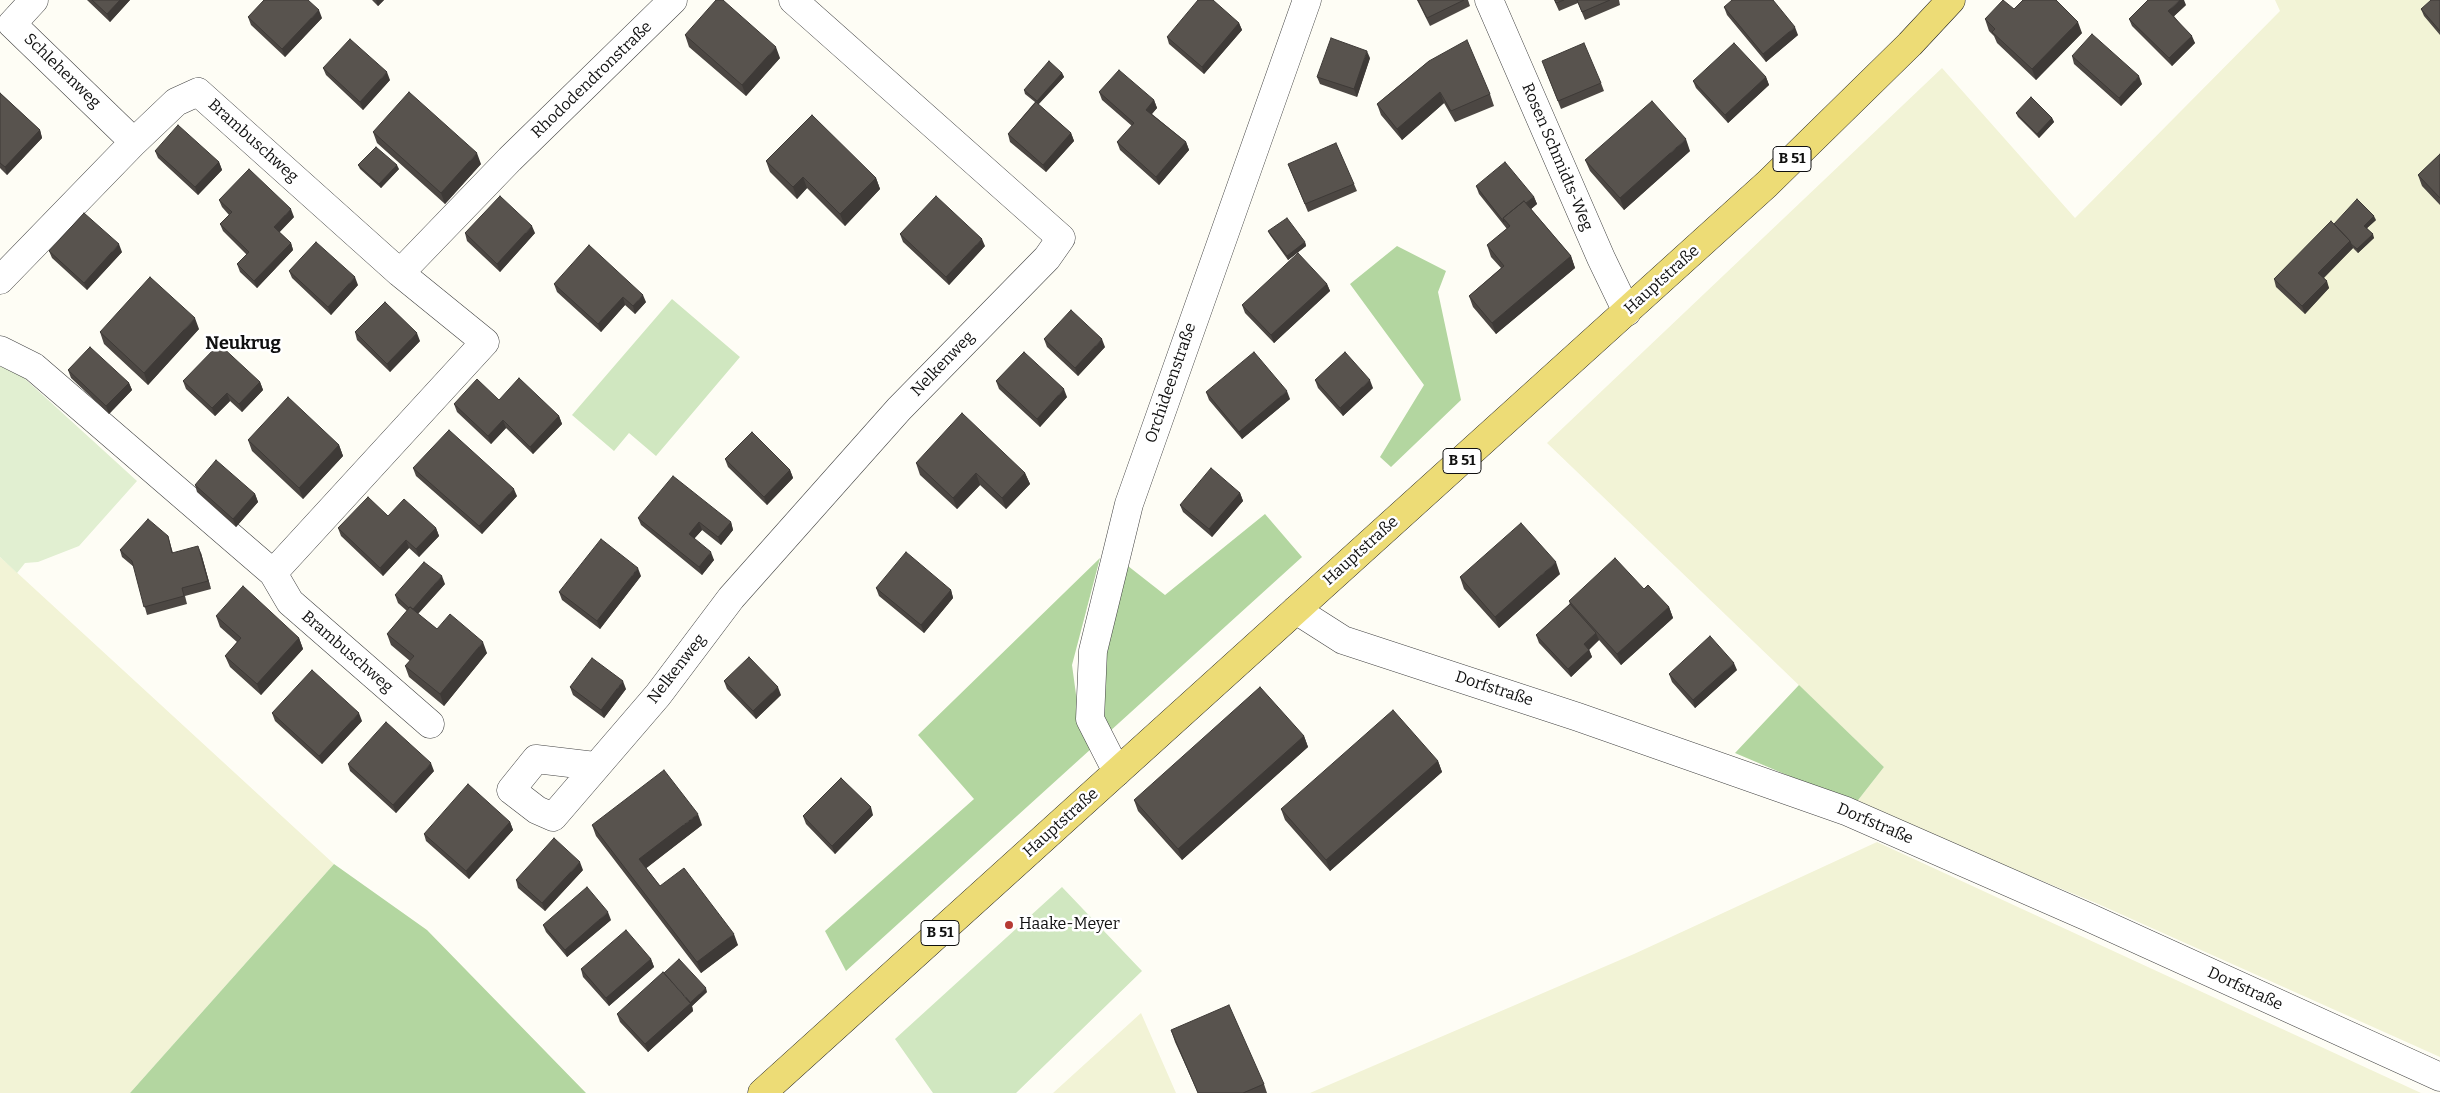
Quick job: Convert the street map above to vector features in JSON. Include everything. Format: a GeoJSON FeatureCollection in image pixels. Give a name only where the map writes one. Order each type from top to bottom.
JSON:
{"type":"FeatureCollection","features":[{"type":"Feature","properties":{"kind":"main road","name":"Hauptstraße"},"geometry":{"type":"LineString","coordinates":[[762,1093],[1767,184],[1910,44],[1951,0]]}},
{"type":"Feature","properties":{"kind":"street","name":"Schlehenweg"},"geometry":{"type":"LineString","coordinates":[[34,0],[12,24],[134,142]]}},
{"type":"Feature","properties":{"kind":"street","name":"Rhododendronstraße"},"geometry":{"type":"LineString","coordinates":[[400,274],[510,159],[673,0]]}},
{"type":"Feature","properties":{"kind":"street","name":"Nelkenweg"},"geometry":{"type":"LineString","coordinates":[[595,766],[658,694],[738,591],[899,409],[1046,258],[1061,238],[793,0]]}},
{"type":"Feature","properties":{"kind":"street","name":"Orchideenstraße"},"geometry":{"type":"LineString","coordinates":[[1117,772],[1090,719],[1093,652],[1129,504],[1307,0]]}},
{"type":"Feature","properties":{"kind":"street","name":"Rosen Schmidts-Weg"},"geometry":{"type":"LineString","coordinates":[[1489,0],[1601,258],[1627,312]]}},
{"type":"Feature","properties":{"kind":"street","name":"Brambuschweg"},"geometry":{"type":"LineString","coordinates":[[0,280],[134,142],[176,102],[198,92],[400,274],[484,342],[273,573]]}},
{"type":"Feature","properties":{"kind":"street","name":"Brambuschweg"},"geometry":{"type":"LineString","coordinates":[[0,350],[34,367],[273,573],[290,602],[430,724]]}},
{"type":"Feature","properties":{"kind":"street","name":"Dorfstraße"},"geometry":{"type":"LineString","coordinates":[[1296,610],[1343,640],[1578,717],[1846,810],[2079,913],[2440,1077]]}},
{"type":"Feature","properties":{"kind":"green space"},"geometry":{"type":"Polygon","coordinates":[[[2275,0],[2440,0],[2440,1057],[2096,903],[1855,804],[1884,767],[1547,443],[1942,68],[2075,218],[2280,11],[2275,0]]]}},
{"type":"Feature","properties":{"kind":"green space"},"geometry":{"type":"Polygon","coordinates":[[[1397,246],[1446,271],[1438,292],[1461,400],[1391,467],[1380,457],[1424,385],[1350,284],[1397,246]]]}},
{"type":"Feature","properties":{"kind":"green space"},"geometry":{"type":"Polygon","coordinates":[[[672,299],[740,357],[656,456],[629,433],[614,451],[572,415],[672,299]]]}},
{"type":"Feature","properties":{"kind":"green space"},"geometry":{"type":"Polygon","coordinates":[[[0,367],[12,367],[137,481],[79,546],[38,562],[25,563],[17,573],[0,557],[0,367]]]}},
{"type":"Feature","properties":{"kind":"green space"},"geometry":{"type":"Polygon","coordinates":[[[1265,514],[1302,557],[1109,732],[1100,716],[1102,650],[1128,566],[1165,595],[1265,514]]]}},
{"type":"Feature","properties":{"kind":"green space"},"geometry":{"type":"Polygon","coordinates":[[[0,557],[334,864],[130,1093],[0,1093],[0,557]]]}},
{"type":"Feature","properties":{"kind":"green space"},"geometry":{"type":"Polygon","coordinates":[[[1100,558],[1072,665],[1080,724],[1092,748],[846,971],[825,931],[974,799],[918,735],[1100,558]]]}},
{"type":"Feature","properties":{"kind":"green space"},"geometry":{"type":"Polygon","coordinates":[[[1799,685],[1884,767],[1855,804],[1735,753],[1799,685]]]}},
{"type":"Feature","properties":{"kind":"green space"},"geometry":{"type":"Polygon","coordinates":[[[1877,842],[2421,1093],[1310,1093],[1634,954],[1877,842]]]}},
{"type":"Feature","properties":{"kind":"green space"},"geometry":{"type":"Polygon","coordinates":[[[334,864],[427,930],[586,1093],[130,1093],[334,864]]]}},
{"type":"Feature","properties":{"kind":"green space"},"geometry":{"type":"Polygon","coordinates":[[[1062,887],[1142,971],[1016,1093],[933,1093],[895,1039],[1062,887]]]}},
{"type":"Feature","properties":{"kind":"green space"},"geometry":{"type":"Polygon","coordinates":[[[1141,1013],[1176,1093],[1053,1093],[1141,1013]]]}},
{"type":"Feature","properties":{"kind":"building"},"geometry":{"type":"Polygon","coordinates":[[[92,0],[120,0],[107,14],[92,0]]]}},
{"type":"Feature","properties":{"kind":"building"},"geometry":{"type":"Polygon","coordinates":[[[264,0],[308,0],[319,10],[282,49],[248,17],[264,0]]]}},
{"type":"Feature","properties":{"kind":"building"},"geometry":{"type":"Polygon","coordinates":[[[716,0],[723,0],[776,47],[742,85],[685,35],[716,0]]]}},
{"type":"Feature","properties":{"kind":"building"},"geometry":{"type":"Polygon","coordinates":[[[1198,0],[1213,0],[1239,23],[1202,67],[1167,37],[1198,0]]]}},
{"type":"Feature","properties":{"kind":"building"},"geometry":{"type":"Polygon","coordinates":[[[1418,0],[1464,0],[1427,18],[1418,0]]]}},
{"type":"Feature","properties":{"kind":"building"},"geometry":{"type":"Polygon","coordinates":[[[1577,0],[1610,0],[1582,12],[1577,0]]]}},
{"type":"Feature","properties":{"kind":"building"},"geometry":{"type":"Polygon","coordinates":[[[1732,0],[1773,0],[1795,27],[1763,54],[1724,7],[1732,0]]]}},
{"type":"Feature","properties":{"kind":"building"},"geometry":{"type":"Polygon","coordinates":[[[2003,0],[2014,9],[2023,0],[2056,0],[2078,22],[2032,69],[1992,32],[1995,29],[1985,19],[2003,0]]]}},
{"type":"Feature","properties":{"kind":"building"},"geometry":{"type":"Polygon","coordinates":[[[2148,0],[2180,0],[2168,11],[2192,36],[2169,58],[2129,19],[2148,0]]]}},
{"type":"Feature","properties":{"kind":"building"},"geometry":{"type":"Polygon","coordinates":[[[2431,0],[2440,0],[2440,31],[2421,9],[2431,0]]]}},
{"type":"Feature","properties":{"kind":"building"},"geometry":{"type":"Polygon","coordinates":[[[2092,34],[2139,76],[2119,98],[2072,56],[2092,34]]]}},
{"type":"Feature","properties":{"kind":"building"},"geometry":{"type":"Polygon","coordinates":[[[1331,38],[1367,51],[1354,89],[1317,77],[1331,38]]]}},
{"type":"Feature","properties":{"kind":"building"},"geometry":{"type":"Polygon","coordinates":[[[350,39],[387,72],[360,102],[323,68],[350,39]]]}},
{"type":"Feature","properties":{"kind":"building"},"geometry":{"type":"Polygon","coordinates":[[[1467,40],[1490,94],[1451,111],[1440,92],[1397,129],[1377,104],[1429,61],[1467,40]]]}},
{"type":"Feature","properties":{"kind":"building"},"geometry":{"type":"Polygon","coordinates":[[[1584,43],[1601,83],[1558,101],[1542,61],[1584,43]]]}},
{"type":"Feature","properties":{"kind":"building"},"geometry":{"type":"Polygon","coordinates":[[[1734,43],[1766,77],[1725,115],[1693,81],[1734,43]]]}},
{"type":"Feature","properties":{"kind":"building"},"geometry":{"type":"Polygon","coordinates":[[[1049,61],[1062,73],[1037,101],[1024,90],[1049,61]]]}},
{"type":"Feature","properties":{"kind":"building"},"geometry":{"type":"Polygon","coordinates":[[[1119,70],[1154,100],[1146,110],[1186,142],[1156,177],[1117,142],[1134,123],[1099,92],[1119,70]]]}},
{"type":"Feature","properties":{"kind":"building"},"geometry":{"type":"Polygon","coordinates":[[[409,92],[477,153],[441,193],[373,132],[409,92]]]}},
{"type":"Feature","properties":{"kind":"building"},"geometry":{"type":"Polygon","coordinates":[[[0,93],[40,130],[5,167],[0,163],[0,93]]]}},
{"type":"Feature","properties":{"kind":"building"},"geometry":{"type":"Polygon","coordinates":[[[2031,97],[2052,118],[2037,134],[2016,113],[2031,97]]]}},
{"type":"Feature","properties":{"kind":"building"},"geometry":{"type":"Polygon","coordinates":[[[1652,101],[1686,139],[1620,198],[1585,160],[1652,101]]]}},
{"type":"Feature","properties":{"kind":"building"},"geometry":{"type":"Polygon","coordinates":[[[1036,102],[1071,133],[1043,165],[1008,134],[1036,102]]]}},
{"type":"Feature","properties":{"kind":"building"},"geometry":{"type":"Polygon","coordinates":[[[812,115],[876,178],[840,214],[803,177],[793,187],[766,161],[812,115]]]}},
{"type":"Feature","properties":{"kind":"building"},"geometry":{"type":"Polygon","coordinates":[[[178,125],[219,162],[195,187],[155,151],[178,125]]]}},
{"type":"Feature","properties":{"kind":"building"},"geometry":{"type":"Polygon","coordinates":[[[1336,143],[1354,184],[1305,204],[1288,164],[1336,143]]]}},
{"type":"Feature","properties":{"kind":"building"},"geometry":{"type":"Polygon","coordinates":[[[376,147],[397,165],[379,184],[358,165],[376,147]]]}},
{"type":"Feature","properties":{"kind":"building"},"geometry":{"type":"Polygon","coordinates":[[[2440,154],[2440,198],[2418,175],[2440,154]]]}},
{"type":"Feature","properties":{"kind":"building"},"geometry":{"type":"Polygon","coordinates":[[[1505,162],[1534,197],[1526,203],[1524,201],[1503,218],[1504,222],[1476,186],[1505,162]]]}},
{"type":"Feature","properties":{"kind":"building"},"geometry":{"type":"Polygon","coordinates":[[[249,169],[291,209],[274,227],[291,243],[254,281],[237,264],[249,252],[220,224],[232,212],[219,200],[249,169]]]}},
{"type":"Feature","properties":{"kind":"building"},"geometry":{"type":"Polygon","coordinates":[[[500,196],[532,226],[497,264],[465,233],[500,196]]]}},
{"type":"Feature","properties":{"kind":"building"},"geometry":{"type":"Polygon","coordinates":[[[936,196],[982,239],[946,277],[900,234],[936,196]]]}},
{"type":"Feature","properties":{"kind":"building"},"geometry":{"type":"Polygon","coordinates":[[[2357,199],[2374,216],[2364,226],[2373,234],[2357,249],[2334,224],[2357,199]]]}},
{"type":"Feature","properties":{"kind":"building"},"geometry":{"type":"Polygon","coordinates":[[[1524,201],[1571,256],[1492,323],[1469,296],[1504,266],[1487,245],[1510,226],[1503,218],[1524,201]]]}},
{"type":"Feature","properties":{"kind":"building"},"geometry":{"type":"Polygon","coordinates":[[[84,213],[119,244],[84,283],[49,251],[84,213]]]}},
{"type":"Feature","properties":{"kind":"building"},"geometry":{"type":"Polygon","coordinates":[[[1287,218],[1305,242],[1287,256],[1268,231],[1287,218]]]}},
{"type":"Feature","properties":{"kind":"building"},"geometry":{"type":"Polygon","coordinates":[[[2331,221],[2350,241],[2318,273],[2327,281],[2302,306],[2274,279],[2331,221]]]}},
{"type":"Feature","properties":{"kind":"building"},"geometry":{"type":"Polygon","coordinates":[[[316,242],[355,277],[328,307],[289,271],[316,242]]]}},
{"type":"Feature","properties":{"kind":"building"},"geometry":{"type":"Polygon","coordinates":[[[589,245],[643,295],[633,306],[623,297],[598,324],[554,284],[589,245]]]}},
{"type":"Feature","properties":{"kind":"building"},"geometry":{"type":"Polygon","coordinates":[[[1298,253],[1327,284],[1271,335],[1242,305],[1298,253]]]}},
{"type":"Feature","properties":{"kind":"building"},"geometry":{"type":"Polygon","coordinates":[[[150,277],[195,318],[144,373],[100,332],[150,277]]]}},
{"type":"Feature","properties":{"kind":"building"},"geometry":{"type":"Polygon","coordinates":[[[385,302],[417,333],[387,364],[355,332],[385,302]]]}},
{"type":"Feature","properties":{"kind":"building"},"geometry":{"type":"Polygon","coordinates":[[[1071,310],[1102,339],[1075,368],[1044,339],[1071,310]]]}},
{"type":"Feature","properties":{"kind":"building"},"geometry":{"type":"Polygon","coordinates":[[[219,344],[260,382],[239,404],[227,393],[212,408],[183,381],[219,344]]]}},
{"type":"Feature","properties":{"kind":"building"},"geometry":{"type":"Polygon","coordinates":[[[90,347],[129,383],[106,406],[68,370],[90,347]]]}},
{"type":"Feature","properties":{"kind":"building"},"geometry":{"type":"Polygon","coordinates":[[[1024,352],[1064,389],[1037,419],[996,381],[1024,352]]]}},
{"type":"Feature","properties":{"kind":"building"},"geometry":{"type":"Polygon","coordinates":[[[1254,352],[1287,391],[1239,432],[1206,392],[1254,352]]]}},
{"type":"Feature","properties":{"kind":"building"},"geometry":{"type":"Polygon","coordinates":[[[1345,352],[1370,380],[1340,408],[1315,380],[1345,352]]]}},
{"type":"Feature","properties":{"kind":"building"},"geometry":{"type":"Polygon","coordinates":[[[519,378],[559,416],[530,447],[503,420],[488,436],[454,404],[477,379],[499,400],[519,378]]]}},
{"type":"Feature","properties":{"kind":"building"},"geometry":{"type":"Polygon","coordinates":[[[288,397],[339,445],[299,488],[248,440],[288,397]]]}},
{"type":"Feature","properties":{"kind":"building"},"geometry":{"type":"Polygon","coordinates":[[[962,413],[1025,473],[1002,498],[976,473],[953,498],[916,463],[962,413]]]}},
{"type":"Feature","properties":{"kind":"building"},"geometry":{"type":"Polygon","coordinates":[[[449,430],[514,489],[479,526],[413,468],[449,430]]]}},
{"type":"Feature","properties":{"kind":"building"},"geometry":{"type":"Polygon","coordinates":[[[752,432],[790,470],[764,497],[725,459],[752,432]]]}},
{"type":"Feature","properties":{"kind":"building"},"geometry":{"type":"Polygon","coordinates":[[[216,460],[255,494],[233,519],[195,485],[216,460]]]}},
{"type":"Feature","properties":{"kind":"building"},"geometry":{"type":"Polygon","coordinates":[[[1211,468],[1240,493],[1209,529],[1180,505],[1211,468]]]}},
{"type":"Feature","properties":{"kind":"building"},"geometry":{"type":"Polygon","coordinates":[[[673,476],[731,522],[718,537],[699,522],[689,534],[711,552],[699,567],[638,518],[673,476]]]}},
{"type":"Feature","properties":{"kind":"building"},"geometry":{"type":"Polygon","coordinates":[[[368,497],[388,516],[404,499],[436,528],[416,549],[406,540],[380,568],[338,528],[368,497]]]}},
{"type":"Feature","properties":{"kind":"building"},"geometry":{"type":"Polygon","coordinates":[[[148,519],[168,536],[172,553],[198,546],[208,581],[182,588],[184,596],[144,607],[132,561],[120,550],[148,519]]]}},
{"type":"Feature","properties":{"kind":"building"},"geometry":{"type":"Polygon","coordinates":[[[1521,523],[1556,562],[1495,617],[1460,577],[1521,523]]]}},
{"type":"Feature","properties":{"kind":"building"},"geometry":{"type":"Polygon","coordinates":[[[601,539],[638,568],[597,621],[559,592],[601,539]]]}},
{"type":"Feature","properties":{"kind":"building"},"geometry":{"type":"Polygon","coordinates":[[[906,552],[951,590],[921,625],[876,588],[906,552]]]}},
{"type":"Feature","properties":{"kind":"building"},"geometry":{"type":"Polygon","coordinates":[[[1615,558],[1644,589],[1648,585],[1669,607],[1617,654],[1569,601],[1615,558]]]}},
{"type":"Feature","properties":{"kind":"building"},"geometry":{"type":"Polygon","coordinates":[[[424,562],[442,576],[413,609],[409,608],[395,595],[424,562]]]}},
{"type":"Feature","properties":{"kind":"building"},"geometry":{"type":"Polygon","coordinates":[[[243,586],[299,638],[257,684],[225,656],[241,638],[216,616],[243,586]]]}},
{"type":"Feature","properties":{"kind":"building"},"geometry":{"type":"Polygon","coordinates":[[[1570,604],[1596,633],[1584,644],[1589,650],[1568,669],[1536,635],[1570,604]]]}},
{"type":"Feature","properties":{"kind":"building"},"geometry":{"type":"Polygon","coordinates":[[[410,607],[437,629],[450,614],[483,642],[440,694],[405,666],[414,656],[387,634],[410,607]]]}},
{"type":"Feature","properties":{"kind":"building"},"geometry":{"type":"Polygon","coordinates":[[[1710,636],[1734,663],[1693,700],[1669,674],[1710,636]]]}},
{"type":"Feature","properties":{"kind":"building"},"geometry":{"type":"Polygon","coordinates":[[[749,657],[778,687],[753,711],[724,681],[749,657]]]}},
{"type":"Feature","properties":{"kind":"building"},"geometry":{"type":"Polygon","coordinates":[[[592,658],[623,681],[601,710],[570,687],[592,658]]]}},
{"type":"Feature","properties":{"kind":"building"},"geometry":{"type":"Polygon","coordinates":[[[312,670],[359,713],[319,756],[272,713],[312,670]]]}},
{"type":"Feature","properties":{"kind":"building"},"geometry":{"type":"Polygon","coordinates":[[[1260,687],[1304,736],[1178,849],[1134,800],[1260,687]]]}},
{"type":"Feature","properties":{"kind":"building"},"geometry":{"type":"Polygon","coordinates":[[[1393,710],[1438,761],[1326,860],[1281,809],[1393,710]]]}},
{"type":"Feature","properties":{"kind":"building"},"geometry":{"type":"Polygon","coordinates":[[[386,722],[431,763],[393,805],[348,764],[386,722]]]}},
{"type":"Feature","properties":{"kind":"building"},"geometry":{"type":"Polygon","coordinates":[[[664,770],[698,814],[639,859],[660,886],[684,868],[734,934],[697,962],[592,825],[664,770]]]}},
{"type":"Feature","properties":{"kind":"building"},"geometry":{"type":"Polygon","coordinates":[[[841,778],[871,807],[832,846],[803,816],[841,778]]]}},
{"type":"Feature","properties":{"kind":"building"},"geometry":{"type":"Polygon","coordinates":[[[468,784],[510,822],[466,871],[424,834],[468,784]]]}},
{"type":"Feature","properties":{"kind":"building"},"geometry":{"type":"Polygon","coordinates":[[[554,838],[580,862],[542,903],[516,880],[554,838]]]}},
{"type":"Feature","properties":{"kind":"building"},"geometry":{"type":"Polygon","coordinates":[[[587,887],[608,912],[565,950],[543,925],[587,887]]]}},
{"type":"Feature","properties":{"kind":"building"},"geometry":{"type":"Polygon","coordinates":[[[626,930],[651,959],[606,998],[581,969],[626,930]]]}},
{"type":"Feature","properties":{"kind":"building"},"geometry":{"type":"Polygon","coordinates":[[[679,959],[706,988],[690,1003],[664,973],[679,959]]]}},
{"type":"Feature","properties":{"kind":"building"},"geometry":{"type":"Polygon","coordinates":[[[663,972],[691,1003],[645,1044],[617,1014],[663,972]]]}},
{"type":"Feature","properties":{"kind":"building"},"geometry":{"type":"Polygon","coordinates":[[[1229,1005],[1264,1084],[1243,1093],[1198,1093],[1171,1030],[1229,1005]]]}},
{"type":"Feature","properties":{"kind":"place","name":"Haake-Meyer"},"geometry":{"type":"Point","coordinates":[1009,925]}},
{"type":"Feature","properties":{"kind":"district","name":"Neukrug"},"geometry":{"type":"Point","coordinates":[243,344]}}]}
